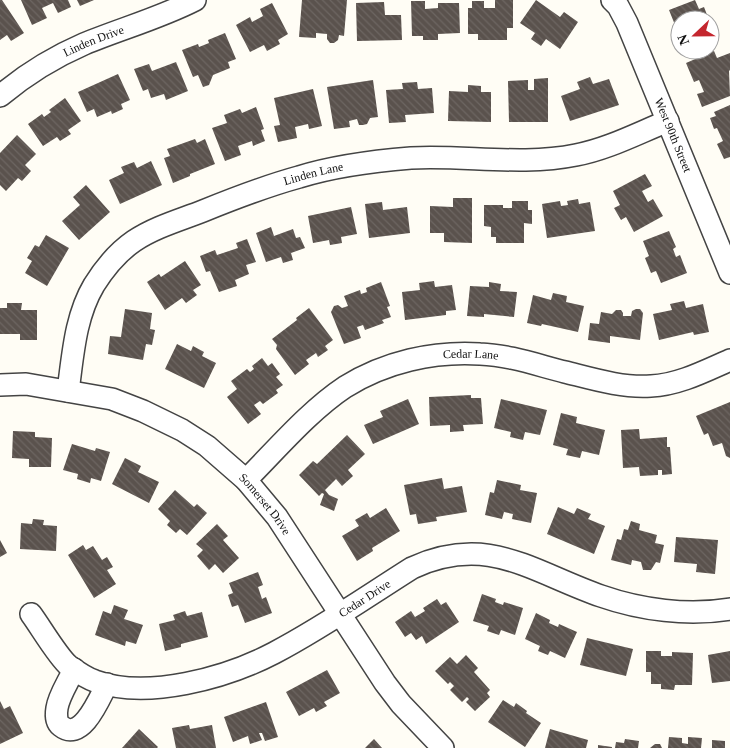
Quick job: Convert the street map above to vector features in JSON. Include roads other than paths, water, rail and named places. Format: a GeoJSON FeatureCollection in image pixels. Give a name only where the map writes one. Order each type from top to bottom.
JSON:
{"type":"FeatureCollection","features":[{"type":"Feature","properties":{"kind":"street","name":"Linden Drive"},"geometry":{"type":"LineString","coordinates":[[0,96],[50,61],[82,45],[194,0]]}},
{"type":"Feature","properties":{"kind":"street","name":"West 90th Street"},"geometry":{"type":"LineString","coordinates":[[612,0],[618,6],[627,23],[730,273]]}},
{"type":"Feature","properties":{"kind":"street","name":"Linden Lane"},"geometry":{"type":"LineString","coordinates":[[68,391],[78,325],[87,299],[94,286],[111,262],[132,242],[160,227],[251,192],[310,174],[362,163],[411,158],[455,157],[545,160],[577,155],[607,146],[668,121]]}},
{"type":"Feature","properties":{"kind":"street","name":"Cedar Lane"},"geometry":{"type":"LineString","coordinates":[[246,480],[322,404],[346,386],[378,370],[411,360],[450,354],[480,354],[517,359],[608,382],[638,386],[652,386],[679,381],[730,360]]}},
{"type":"Feature","properties":{"kind":"street","name":"Somerset Drive"},"geometry":{"type":"LineString","coordinates":[[0,384],[26,384],[112,400],[144,411],[182,430],[207,446],[246,480],[278,517],[385,683],[401,704],[443,748]]}},
{"type":"Feature","properties":{"kind":"street","name":"Cedar Drive"},"geometry":{"type":"LineString","coordinates":[[31,614],[67,664],[94,681],[135,689],[191,683],[272,654],[305,636],[412,568],[428,561],[462,553],[489,554],[503,557],[599,595],[648,608],[688,612],[730,609]]}},
{"type":"Feature","properties":{"kind":"street"},"geometry":{"type":"LineString","coordinates":[[74,669],[57,706],[56,717],[61,726],[70,730],[78,728],[87,720],[107,684]]}}]}
